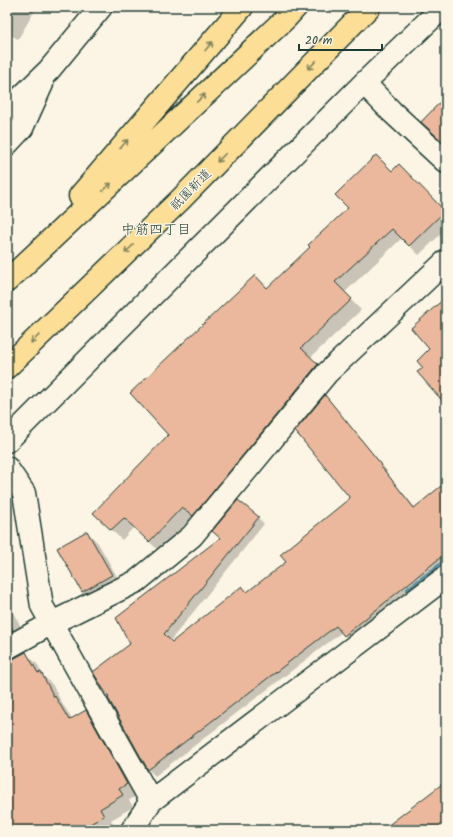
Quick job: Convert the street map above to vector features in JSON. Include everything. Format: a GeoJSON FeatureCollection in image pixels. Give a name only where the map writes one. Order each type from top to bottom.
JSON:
{"type":"FeatureCollection","features":[{"type":"Feature","properties":{"kind":"highway"},"geometry":{"type":"LineString","coordinates":[[7,281],[242,7]]}},
{"type":"Feature","properties":{"kind":"highway"},"geometry":{"type":"LineString","coordinates":[[7,281],[296,7]]}},
{"type":"Feature","properties":{"kind":"highway","name":"祇園新道"},"geometry":{"type":"LineString","coordinates":[[7,367],[180,200],[369,7]]}},
{"type":"Feature","properties":{"kind":"street"},"geometry":{"type":"LineString","coordinates":[[7,111],[49,70],[101,7]]}},
{"type":"Feature","properties":{"kind":"street"},"geometry":{"type":"LineString","coordinates":[[7,441],[364,83],[443,7]]}},
{"type":"Feature","properties":{"kind":"street"},"geometry":{"type":"LineString","coordinates":[[7,144],[22,128],[49,70]]}},
{"type":"Feature","properties":{"kind":"street"},"geometry":{"type":"LineString","coordinates":[[364,83],[392,112],[446,162]]}},
{"type":"Feature","properties":{"kind":"street"},"geometry":{"type":"LineString","coordinates":[[7,648],[52,623],[137,581],[192,536],[327,373],[446,261]]}},
{"type":"Feature","properties":{"kind":"street"},"geometry":{"type":"LineString","coordinates":[[7,468],[24,494],[42,606],[151,801]]}},
{"type":"Feature","properties":{"kind":"street"},"geometry":{"type":"LineString","coordinates":[[132,830],[151,801],[446,576]]}},
{"type":"Feature","properties":{"kind":"building"},"geometry":{"type":"Polygon","coordinates":[[[446,96],[446,145],[421,122],[446,96]]]}},
{"type":"Feature","properties":{"kind":"building"},"geometry":{"type":"Polygon","coordinates":[[[376,155],[392,171],[399,164],[445,211],[409,246],[392,229],[335,282],[352,299],[301,348],[318,364],[193,516],[182,507],[149,542],[124,518],[111,530],[93,513],[168,435],[130,393],[255,275],[267,288],[310,247],[308,245],[348,208],[335,195],[376,155]]]}},
{"type":"Feature","properties":{"kind":"building"},"geometry":{"type":"Polygon","coordinates":[[[446,297],[446,405],[417,372],[423,368],[417,361],[429,349],[411,328],[446,297]]]}},
{"type":"Feature","properties":{"kind":"building"},"geometry":{"type":"Polygon","coordinates":[[[325,395],[381,464],[380,465],[414,508],[446,482],[446,553],[344,636],[336,626],[148,770],[108,698],[109,697],[93,672],[130,644],[116,618],[220,538],[212,531],[238,500],[259,517],[164,634],[172,642],[242,586],[247,592],[286,562],[280,555],[350,498],[295,431],[325,395]]]}},
{"type":"Feature","properties":{"kind":"building"},"geometry":{"type":"Polygon","coordinates":[[[87,531],[112,575],[82,592],[57,548],[87,531]]]}},
{"type":"Feature","properties":{"kind":"building"},"geometry":{"type":"Polygon","coordinates":[[[7,620],[13,630],[7,634],[7,620]]]}},
{"type":"Feature","properties":{"kind":"building"},"geometry":{"type":"Polygon","coordinates":[[[26,652],[38,673],[41,672],[54,697],[55,696],[69,720],[86,710],[127,784],[119,789],[123,795],[100,809],[104,816],[80,830],[7,830],[7,660],[13,659],[26,652]]]}},
{"type":"Feature","properties":{"kind":"building"},"geometry":{"type":"Polygon","coordinates":[[[446,781],[446,830],[382,830],[446,781]]]}},
{"type":"Feature","properties":{"kind":"waterway"},"geometry":{"type":"LineString","coordinates":[[410,590],[446,563]]}},
{"type":"Feature","properties":{"kind":"district","name":"中筋四丁目"},"geometry":{"type":"Point","coordinates":[156,229]}}]}
